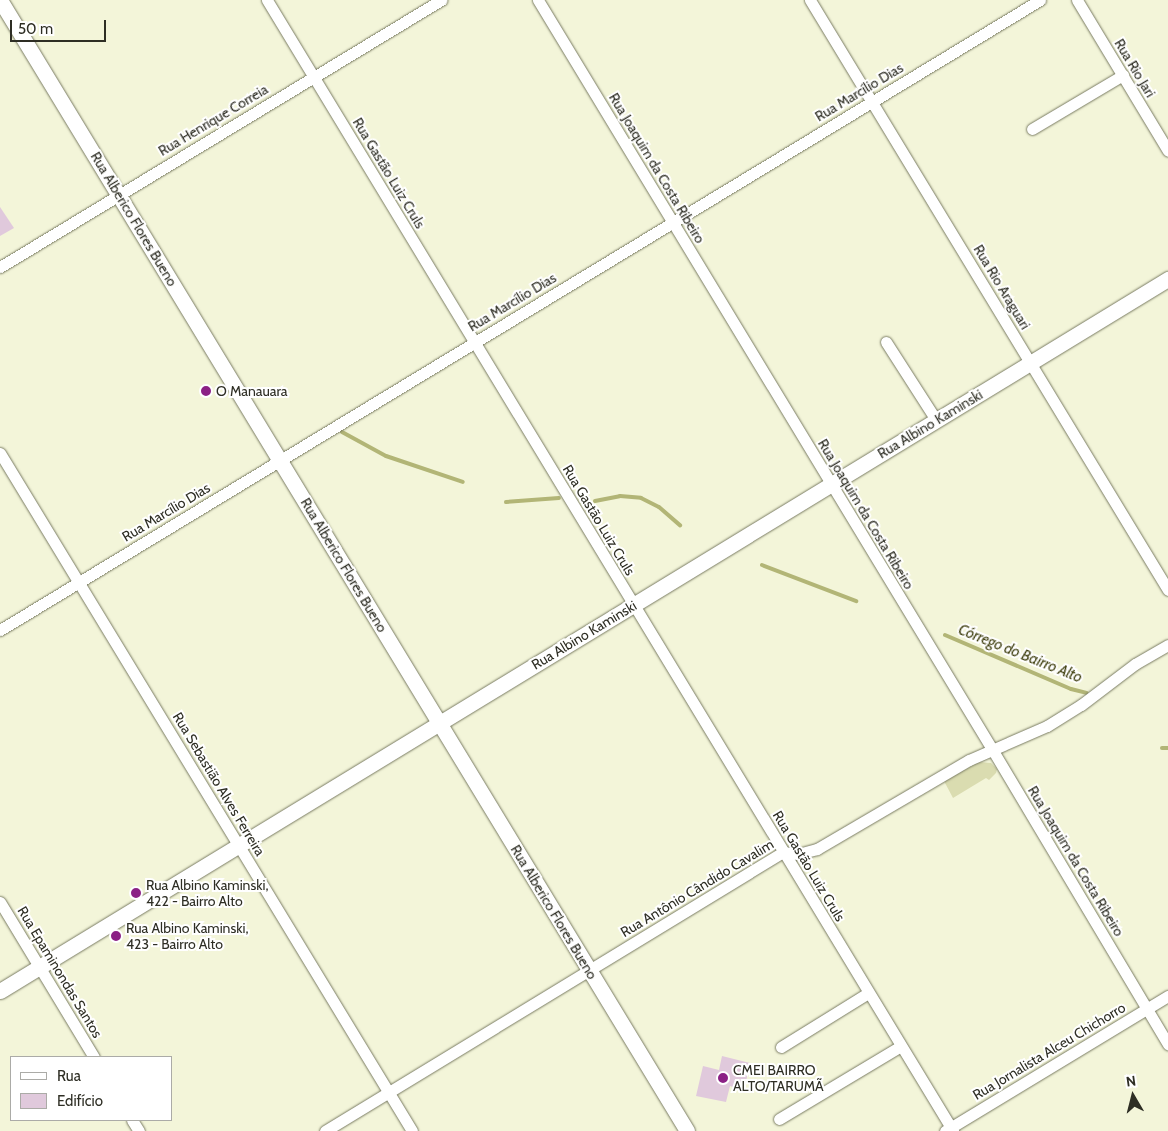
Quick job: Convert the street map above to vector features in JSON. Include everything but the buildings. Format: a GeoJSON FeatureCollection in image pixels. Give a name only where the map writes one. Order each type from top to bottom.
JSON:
{"type":"FeatureCollection","features":[{"type":"Feature","properties":{"kind":"street","name":"Rua Alberico Flores Bueno"},"geometry":{"type":"LineString","coordinates":[[0,0],[687,1131]]}},
{"type":"Feature","properties":{"kind":"street","name":"Rua Gastão Luiz Cruls"},"geometry":{"type":"LineString","coordinates":[[267,0],[901,1046],[950,1130]]}},
{"type":"Feature","properties":{"kind":"street","name":"Rua Henrique Correia"},"geometry":{"type":"LineString","coordinates":[[0,267],[441,0]]}},
{"type":"Feature","properties":{"kind":"street","name":"Rua Joaquim da Costa Ribeiro"},"geometry":{"type":"LineString","coordinates":[[538,0],[830,485],[992,749],[1168,1044]]}},
{"type":"Feature","properties":{"kind":"street","name":"Rua Rio Araguari"},"geometry":{"type":"LineString","coordinates":[[810,0],[1168,590]]}},
{"type":"Feature","properties":{"kind":"street","name":"Rua Marcílio Dias"},"geometry":{"type":"LineString","coordinates":[[0,630],[1040,0]]}},
{"type":"Feature","properties":{"kind":"street","name":"Rua Rio Jari"},"geometry":{"type":"LineString","coordinates":[[1077,0],[1168,151]]}},
{"type":"Feature","properties":{"kind":"street"},"geometry":{"type":"LineString","coordinates":[[1032,129],[1122,75]]}},
{"type":"Feature","properties":{"kind":"street","name":"Rua Albino Kaminski"},"geometry":{"type":"LineString","coordinates":[[0,991],[1168,279]]}},
{"type":"Feature","properties":{"kind":"street"},"geometry":{"type":"LineString","coordinates":[[886,342],[936,420]]}},
{"type":"Feature","properties":{"kind":"street","name":"Rua Sebastião Alves Ferreira"},"geometry":{"type":"LineString","coordinates":[[0,453],[412,1131]]}},
{"type":"Feature","properties":{"kind":"street","name":"Rua Antônio Cândido Cavalim"},"geometry":{"type":"LineString","coordinates":[[325,1131],[783,852],[798,854],[817,849],[952,770],[992,749],[1062,717],[1135,664],[1168,645]]}},
{"type":"Feature","properties":{"kind":"street","name":"Rua Epaminondas Santos"},"geometry":{"type":"LineString","coordinates":[[0,902],[93,1056]]}},
{"type":"Feature","properties":{"kind":"street"},"geometry":{"type":"LineString","coordinates":[[781,1047],[868,993]]}},
{"type":"Feature","properties":{"kind":"street","name":"Rua Jornalista Alceu Chichorro"},"geometry":{"type":"LineString","coordinates":[[950,1130],[1168,996]]}},
{"type":"Feature","properties":{"kind":"street"},"geometry":{"type":"LineString","coordinates":[[779,1119],[901,1046]]}},
{"type":"Feature","properties":{"kind":"green space"},"geometry":{"type":"Polygon","coordinates":[[[979,762],[991,763],[997,769],[996,773],[989,780],[986,778],[953,798],[944,781],[979,762]]]}},
{"type":"Feature","properties":{"kind":"waterway","name":"Córrego do Bairro Alto"},"geometry":{"type":"LineString","coordinates":[[342,432],[386,456],[463,482]]}},
{"type":"Feature","properties":{"kind":"waterway","name":"Córrego do Bairro Alto"},"geometry":{"type":"LineString","coordinates":[[595,501],[620,496],[641,498],[659,507],[680,525]]}},
{"type":"Feature","properties":{"kind":"waterway","name":"Córrego do Bairro Alto"},"geometry":{"type":"LineString","coordinates":[[506,502],[559,498]]}},
{"type":"Feature","properties":{"kind":"waterway","name":"Córrego do Bairro Alto"},"geometry":{"type":"LineString","coordinates":[[762,565],[856,601]]}},
{"type":"Feature","properties":{"kind":"waterway","name":"Córrego do Bairro Alto"},"geometry":{"type":"LineString","coordinates":[[945,635],[1071,689],[1087,693]]}},
{"type":"Feature","properties":{"kind":"waterway","name":"Córrego do Bairro Alto"},"geometry":{"type":"LineString","coordinates":[[1162,748],[1168,748]]}},
{"type":"Feature","properties":{"kind":"place","name":"O Manauara"},"geometry":{"type":"Point","coordinates":[206,391]}},
{"type":"Feature","properties":{"kind":"place","name":"Rua Albino Kaminski, 422 - Bairro Alto"},"geometry":{"type":"Point","coordinates":[136,893]}},
{"type":"Feature","properties":{"kind":"place","name":"Rua Albino Kaminski, 423 - Bairro Alto"},"geometry":{"type":"Point","coordinates":[116,936]}},
{"type":"Feature","properties":{"kind":"place","name":"CMEI BAIRRO ALTO/TARUMÃ"},"geometry":{"type":"Point","coordinates":[723,1078]}}]}
